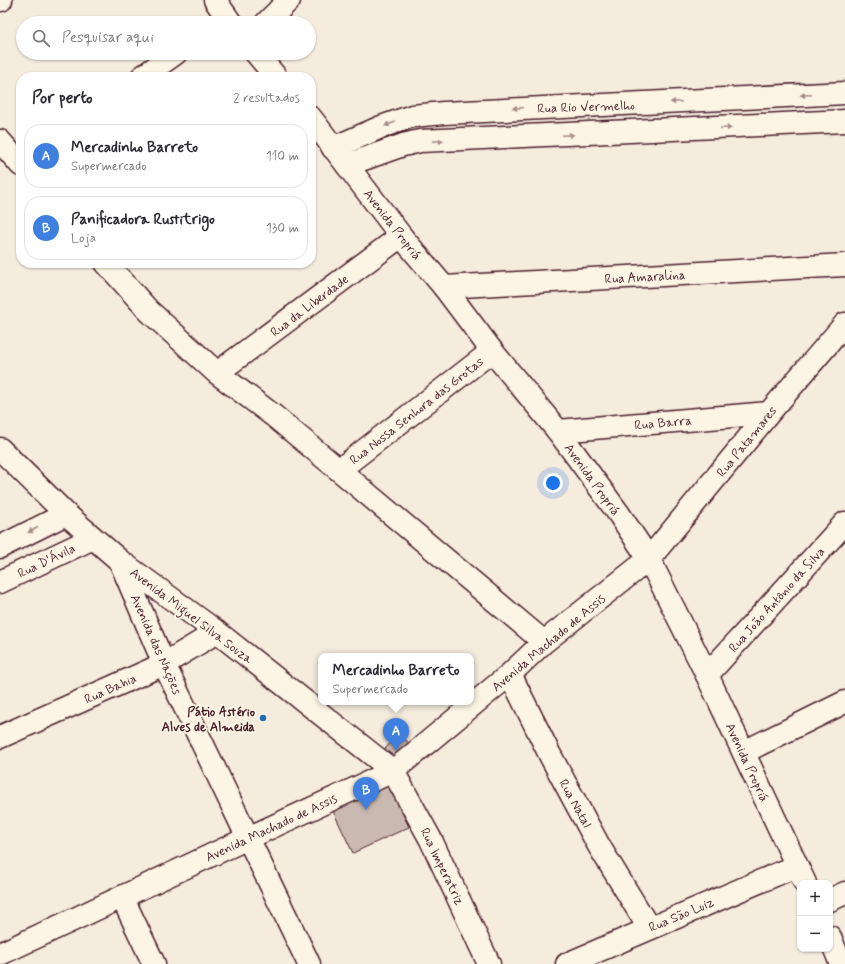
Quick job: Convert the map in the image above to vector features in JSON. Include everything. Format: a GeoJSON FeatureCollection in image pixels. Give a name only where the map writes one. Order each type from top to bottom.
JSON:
{"type":"FeatureCollection","features":[{"type":"Feature","properties":{"kind":"street"},"geometry":{"type":"LineString","coordinates":[[273,16],[290,0]]}},
{"type":"Feature","properties":{"kind":"street"},"geometry":{"type":"LineString","coordinates":[[149,72],[166,60]]}},
{"type":"Feature","properties":{"kind":"street"},"geometry":{"type":"LineString","coordinates":[[262,60],[272,72]]}},
{"type":"Feature","properties":{"kind":"street","name":"Rua Rio Vermelho"},"geometry":{"type":"LineString","coordinates":[[333,148],[412,116],[520,108],[623,105],[845,93]]}},
{"type":"Feature","properties":{"kind":"street"},"geometry":{"type":"LineString","coordinates":[[347,165],[403,145],[420,141],[845,121]]}},
{"type":"Feature","properties":{"kind":"street","name":"Avenida Propriá"},"geometry":{"type":"LineString","coordinates":[[316,126],[401,236],[444,287],[492,351],[558,431],[619,514],[649,559],[744,752],[800,874]]}},
{"type":"Feature","properties":{"kind":"street"},"geometry":{"type":"LineString","coordinates":[[0,141],[16,159]]}},
{"type":"Feature","properties":{"kind":"street","name":"Rua da Liberdade"},"geometry":{"type":"LineString","coordinates":[[218,373],[401,236]]}},
{"type":"Feature","properties":{"kind":"street","name":"Rua Amaralina"},"geometry":{"type":"LineString","coordinates":[[444,287],[845,265]]}},
{"type":"Feature","properties":{"kind":"street"},"geometry":{"type":"LineString","coordinates":[[114,268],[149,311],[218,373],[274,416],[544,642]]}},
{"type":"Feature","properties":{"kind":"street","name":"Rua Patamares"},"geometry":{"type":"LineString","coordinates":[[649,559],[769,413],[845,324]]}},
{"type":"Feature","properties":{"kind":"street","name":"Rua Nossa Senhora das Grotas"},"geometry":{"type":"LineString","coordinates":[[339,470],[492,351]]}},
{"type":"Feature","properties":{"kind":"street","name":"Rua Barra"},"geometry":{"type":"LineString","coordinates":[[558,431],[769,413]]}},
{"type":"Feature","properties":{"kind":"street","name":"Avenida Miguel Silva Souza"},"geometry":{"type":"LineString","coordinates":[[0,449],[66,514],[120,561],[217,632],[393,771]]}},
{"type":"Feature","properties":{"kind":"street"},"geometry":{"type":"LineString","coordinates":[[0,547],[66,514]]}},
{"type":"Feature","properties":{"kind":"street","name":"Rua João Antônio da Silva"},"geometry":{"type":"LineString","coordinates":[[707,675],[845,523]]}},
{"type":"Feature","properties":{"kind":"street","name":"Rua D'Ávila"},"geometry":{"type":"LineString","coordinates":[[0,582],[93,538]]}},
{"type":"Feature","properties":{"kind":"street","name":"Avenida Machado de Assis"},"geometry":{"type":"LineString","coordinates":[[474,704],[510,674],[544,642],[649,559]]}},
{"type":"Feature","properties":{"kind":"street","name":"Avenida das Nações"},"geometry":{"type":"LineString","coordinates":[[120,561],[164,664],[309,964]]}},
{"type":"Feature","properties":{"kind":"street","name":"Rua Bahia"},"geometry":{"type":"LineString","coordinates":[[0,737],[164,664],[217,632]]}},
{"type":"Feature","properties":{"kind":"street","name":"Rua Natal"},"geometry":{"type":"LineString","coordinates":[[510,674],[550,755],[599,846],[649,928]]}},
{"type":"Feature","properties":{"kind":"street"},"geometry":{"type":"LineString","coordinates":[[744,752],[845,702]]}},
{"type":"Feature","properties":{"kind":"street","name":"Avenida Machado de Assis"},"geometry":{"type":"LineString","coordinates":[[0,954],[393,771],[473,705]]}},
{"type":"Feature","properties":{"kind":"street","name":"Rua Imperatriz"},"geometry":{"type":"LineString","coordinates":[[393,771],[431,840],[489,964]]}},
{"type":"Feature","properties":{"kind":"street","name":"Rua São Luiz"},"geometry":{"type":"LineString","coordinates":[[567,964],[649,928],[800,874]]}},
{"type":"Feature","properties":{"kind":"street"},"geometry":{"type":"LineString","coordinates":[[833,899],[845,893]]}},
{"type":"Feature","properties":{"kind":"street"},"geometry":{"type":"LineString","coordinates":[[122,897],[154,964]]}},
{"type":"Feature","properties":{"kind":"street"},"geometry":{"type":"LineString","coordinates":[[833,945],[841,964]]}},
{"type":"Feature","properties":{"kind":"building"},"geometry":{"type":"Polygon","coordinates":[[[399,734],[411,745],[394,762],[383,751],[399,734]]]}},
{"type":"Feature","properties":{"kind":"building"},"geometry":{"type":"Polygon","coordinates":[[[388,782],[409,827],[353,853],[332,809],[388,782]]]}},
{"type":"Feature","properties":{"kind":"place","name":"Pátio Astério Alves de Almeida"},"geometry":{"type":"Point","coordinates":[263,718]}},
{"type":"Feature","properties":{"kind":"place","name":"Mercadinho Barreto"},"geometry":{"type":"Point","coordinates":[396,751]}},
{"type":"Feature","properties":{"kind":"place","name":"Panificadora Rustitrigo"},"geometry":{"type":"Point","coordinates":[366,810]}}]}
